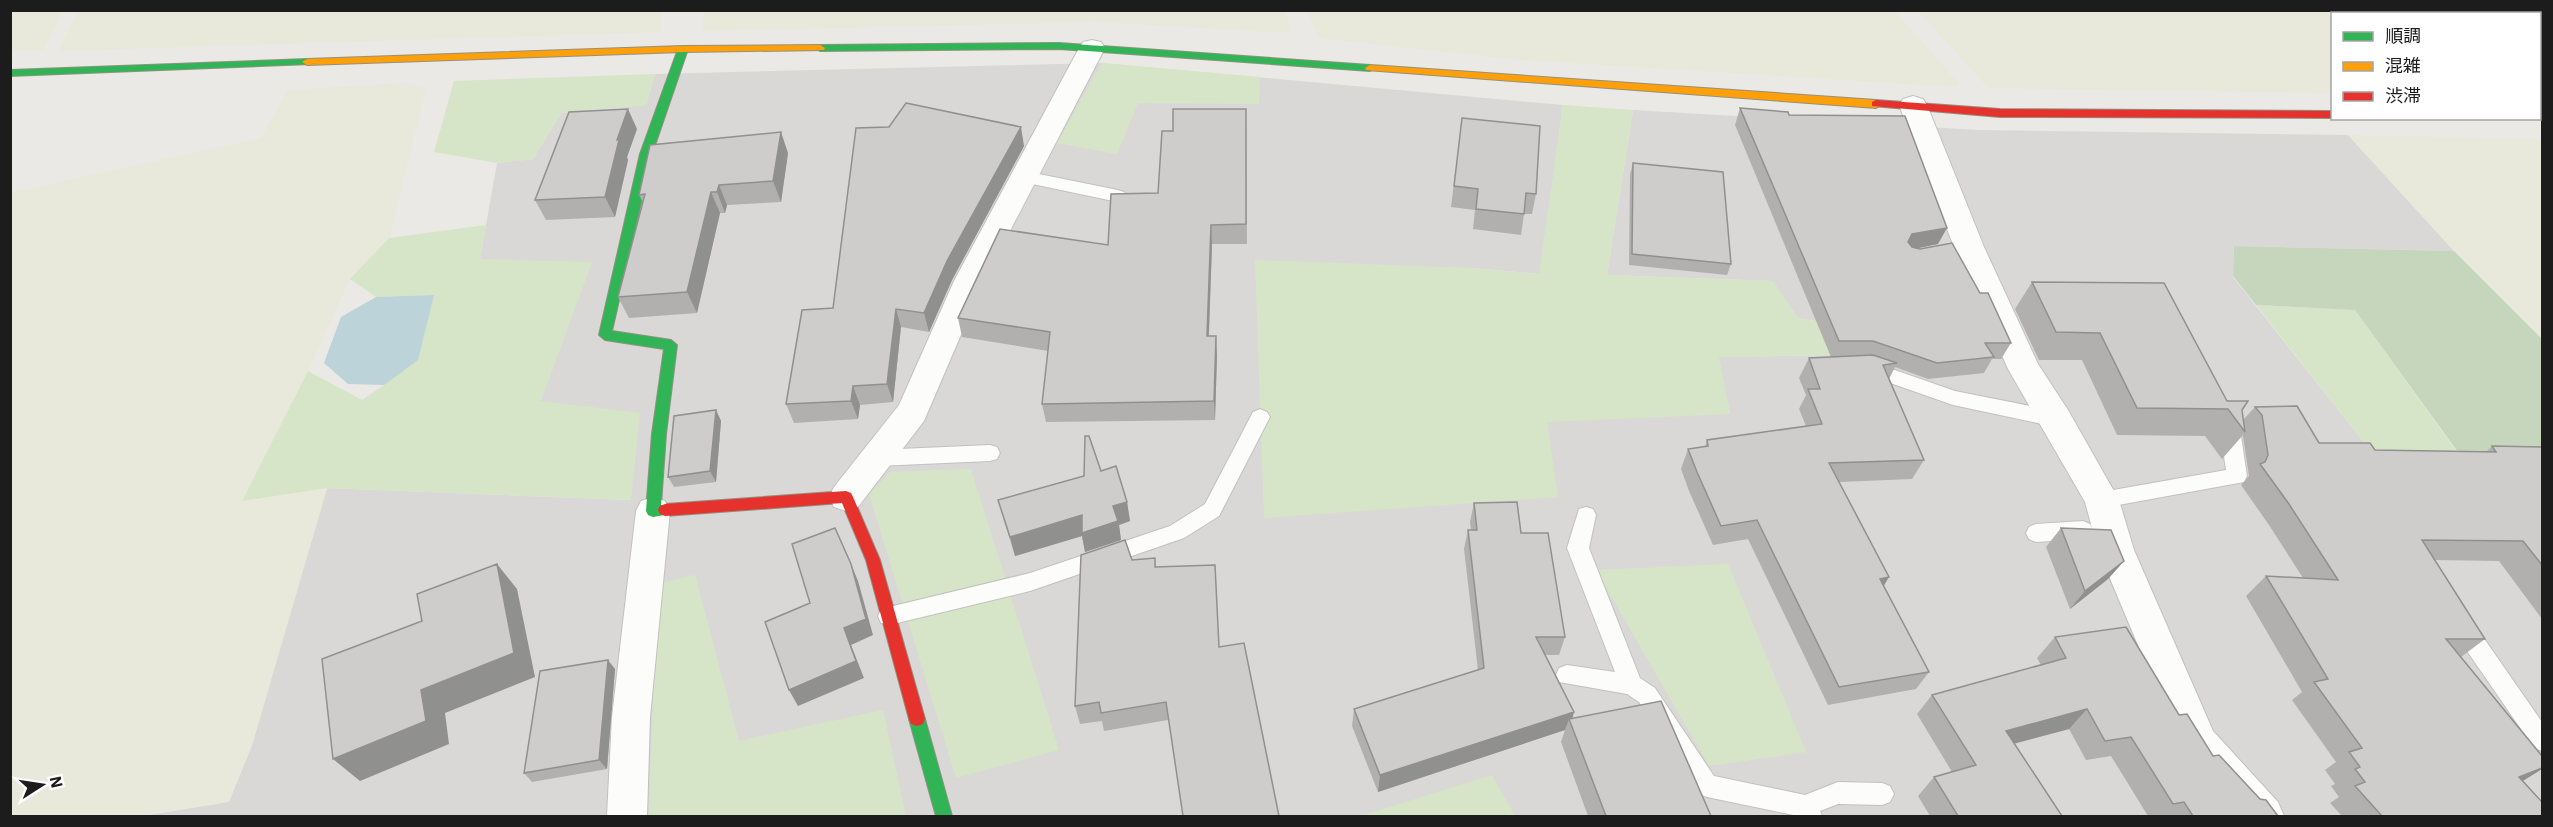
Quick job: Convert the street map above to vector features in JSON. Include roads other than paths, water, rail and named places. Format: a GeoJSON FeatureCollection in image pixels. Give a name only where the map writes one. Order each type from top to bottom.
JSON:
{"type":"FeatureCollection","features":[{"type":"Feature","properties":{"kind":"street"},"geometry":{"type":"LineString","coordinates":[[10,73],[683,49],[1059,45],[2000,113],[2331,115]]}},
{"type":"Feature","properties":{"kind":"street"},"geometry":{"type":"LineString","coordinates":[[653,510],[846,497],[912,412],[969,281],[1002,231],[1024,177],[1092,48]]}},
{"type":"Feature","properties":{"kind":"street"},"geometry":{"type":"LineString","coordinates":[[627,816],[631,717],[653,510],[658,434],[671,345],[606,335],[633,201],[663,96],[683,49]]}},
{"type":"Feature","properties":{"kind":"street"},"geometry":{"type":"LineString","coordinates":[[1913,105],[1958,249],[2024,369],[2056,419],[2106,514],[2116,550],[2199,744],[2264,816]]}},
{"type":"Feature","properties":{"kind":"street"},"geometry":{"type":"LineString","coordinates":[[846,497],[873,560],[944,816]]}},
{"type":"Feature","properties":{"kind":"lane"},"geometry":{"type":"LineString","coordinates":[[1024,177],[1118,196]]}},
{"type":"Feature","properties":{"kind":"lane"},"geometry":{"type":"LineString","coordinates":[[1844,366],[1864,366],[1953,398],[2056,419]]}},
{"type":"Feature","properties":{"kind":"lane"},"geometry":{"type":"LineString","coordinates":[[889,616],[1030,582],[1178,532],[1212,510],[1260,417]]}},
{"type":"Feature","properties":{"kind":"lane"},"geometry":{"type":"LineString","coordinates":[[2036,533],[2237,476],[2231,436]]}},
{"type":"Feature","properties":{"kind":"lane"},"geometry":{"type":"LineString","coordinates":[[877,458],[990,453]]}},
{"type":"Feature","properties":{"kind":"lane"},"geometry":{"type":"LineString","coordinates":[[1586,515],[1578,548],[1631,685]]}},
{"type":"Feature","properties":{"kind":"lane"},"geometry":{"type":"LineString","coordinates":[[2475,644],[2542,740]]}},
{"type":"Feature","properties":{"kind":"lane"},"geometry":{"type":"LineString","coordinates":[[1567,675],[1631,685],[1647,695],[1707,786],[1808,811],[1838,793],[1882,794]]}},
{"type":"Feature","properties":{"kind":"water"},"geometry":{"type":"Polygon","coordinates":[[[434,295],[418,360],[384,385],[348,384],[324,363],[341,317],[376,297],[434,295]]]}}]}
